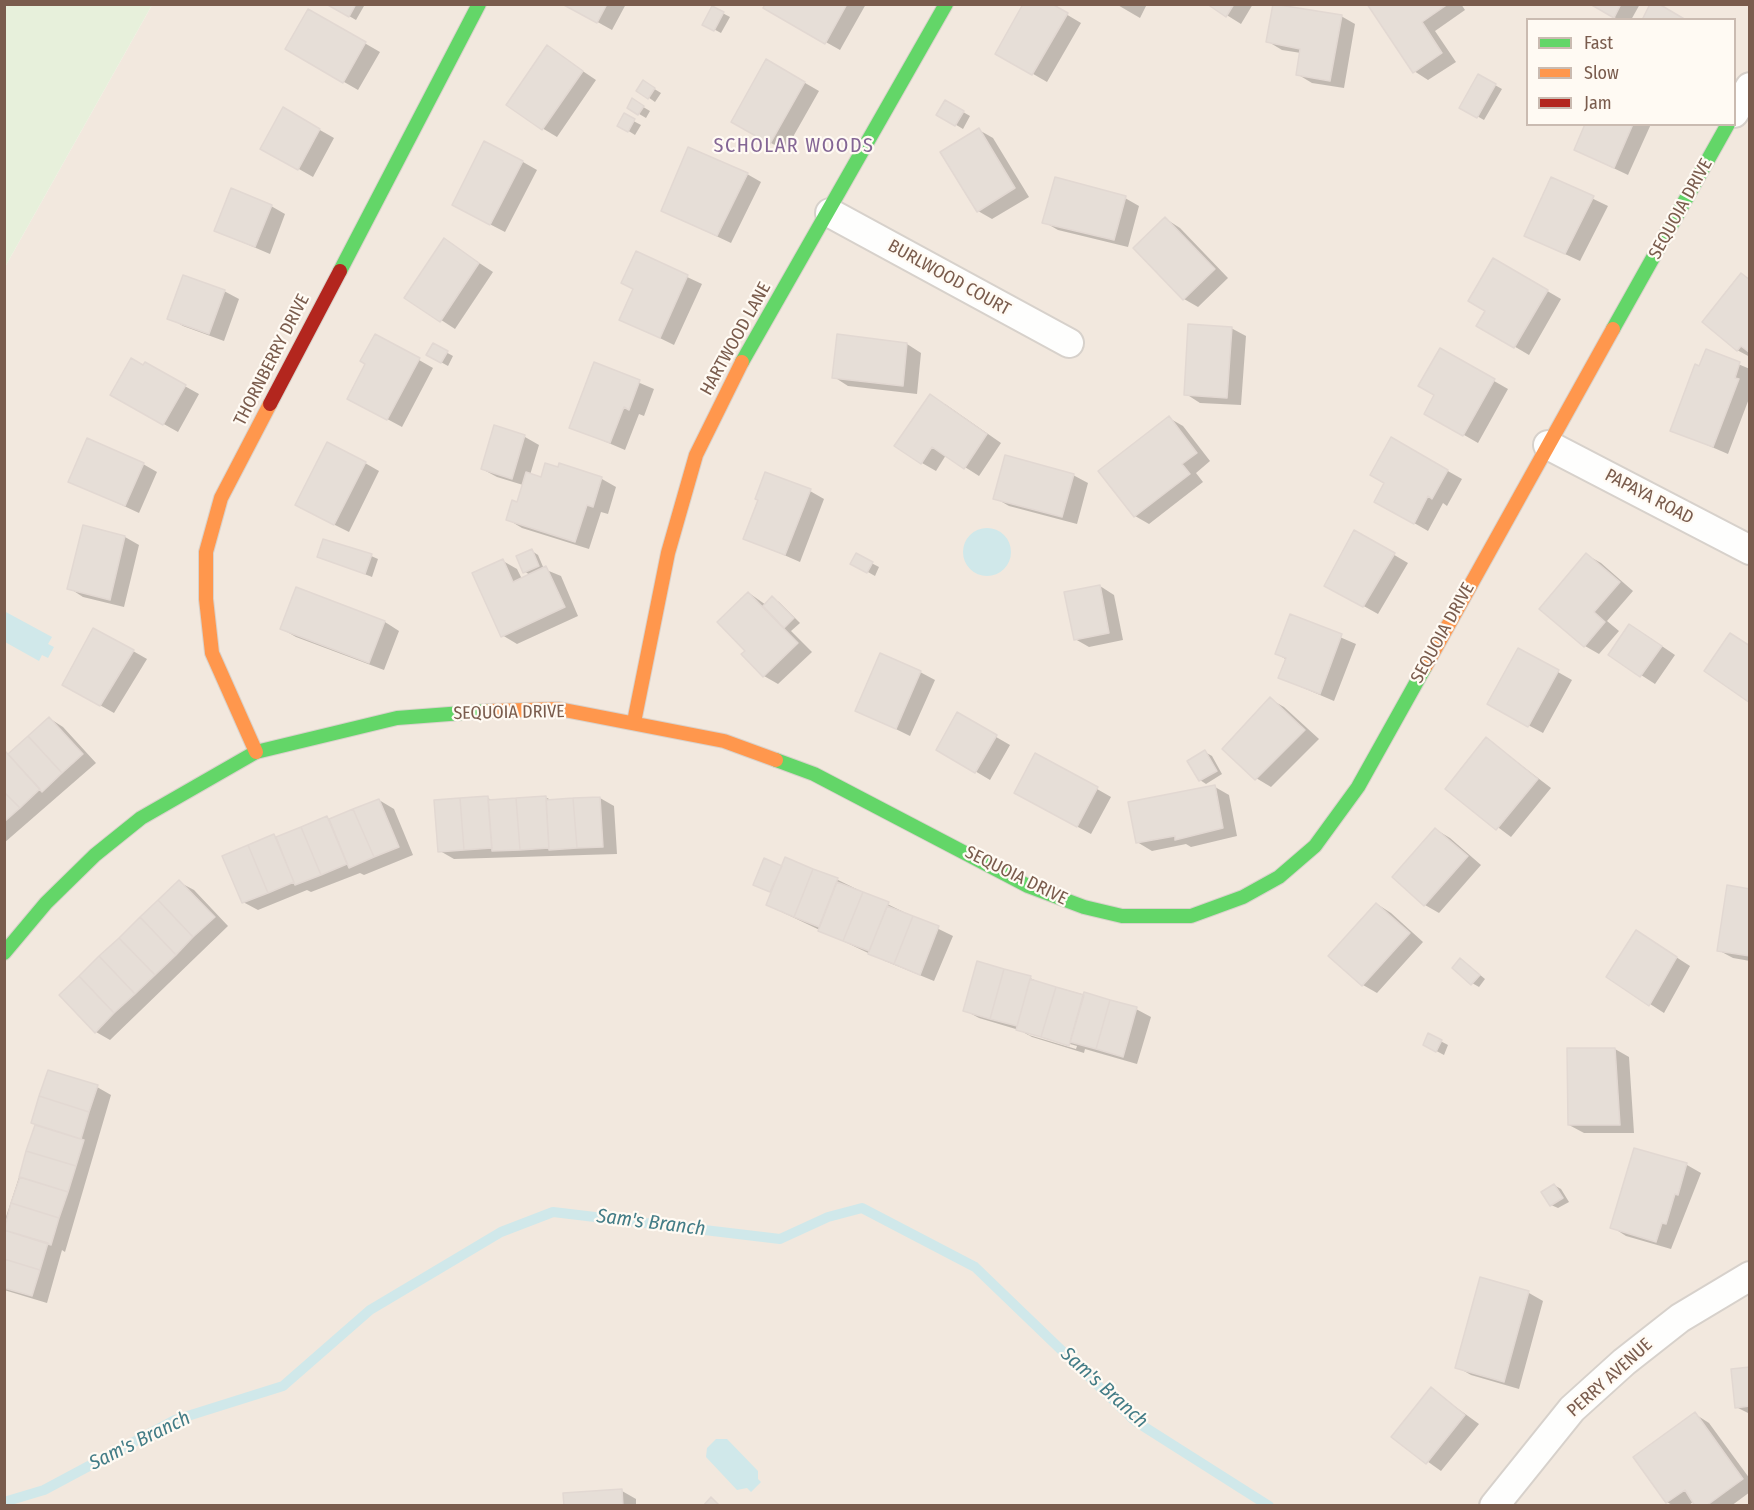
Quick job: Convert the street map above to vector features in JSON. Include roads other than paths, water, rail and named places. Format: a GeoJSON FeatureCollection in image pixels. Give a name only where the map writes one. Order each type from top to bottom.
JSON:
{"type":"FeatureCollection","features":[{"type":"Feature","properties":{"kind":"street","name":"THORNBERRY DRIVE"},"geometry":{"type":"LineString","coordinates":[[256,752],[212,653],[206,599],[206,552],[221,498],[479,4]]}},
{"type":"Feature","properties":{"kind":"street","name":"HARTWOOD LANE"},"geometry":{"type":"LineString","coordinates":[[634,722],[668,553],[696,455],[738,369],[830,213],[946,4]]}},
{"type":"Feature","properties":{"kind":"street"},"geometry":{"type":"LineString","coordinates":[[1736,110],[1749,87]]}},
{"type":"Feature","properties":{"kind":"street","name":"SEQUOIA DRIVE"},"geometry":{"type":"LineString","coordinates":[[4,953],[46,903],[95,855],[141,818],[256,752],[397,718],[468,712],[559,709],[724,741],[814,774],[1028,886],[1084,908],[1122,916],[1191,916],[1243,897],[1279,877],[1315,846],[1358,787],[1727,126]]}},
{"type":"Feature","properties":{"kind":"street","name":"BURLWOOD COURT"},"geometry":{"type":"LineString","coordinates":[[830,213],[1069,343]]}},
{"type":"Feature","properties":{"kind":"street","name":"PAPAYA ROAD"},"geometry":{"type":"LineString","coordinates":[[1548,445],[1749,550]]}},
{"type":"Feature","properties":{"kind":"street","name":"PERRY AVENUE"},"geometry":{"type":"LineString","coordinates":[[1494,1506],[1572,1409],[1624,1362],[1680,1317],[1749,1276]]}},
{"type":"Feature","properties":{"kind":"water"},"geometry":{"type":"Polygon","coordinates":[[[987,528],[1004,535],[1011,552],[1004,569],[987,576],[970,569],[963,552],[970,535],[987,528]]]}},
{"type":"Feature","properties":{"kind":"water"},"geometry":{"type":"Polygon","coordinates":[[[4,611],[52,637],[48,644],[54,647],[48,658],[42,655],[39,661],[5,642],[4,611]]]}},
{"type":"Feature","properties":{"kind":"water"},"geometry":{"type":"Polygon","coordinates":[[[716,1439],[727,1439],[758,1471],[758,1479],[761,1482],[751,1492],[747,1488],[737,1490],[706,1457],[707,1448],[716,1439]]]}},
{"type":"Feature","properties":{"kind":"waterway","name":"Sam's Branch"},"geometry":{"type":"LineString","coordinates":[[4,1502],[44,1490],[175,1420],[283,1386],[370,1310],[501,1232],[553,1212],[780,1239],[828,1217],[862,1208],[975,1267],[1135,1421],[1269,1506]]}},
{"type":"Feature","properties":{"kind":"district","name":"SCHOLAR WOODS"},"geometry":{"type":"Point","coordinates":[794,146]}}]}
